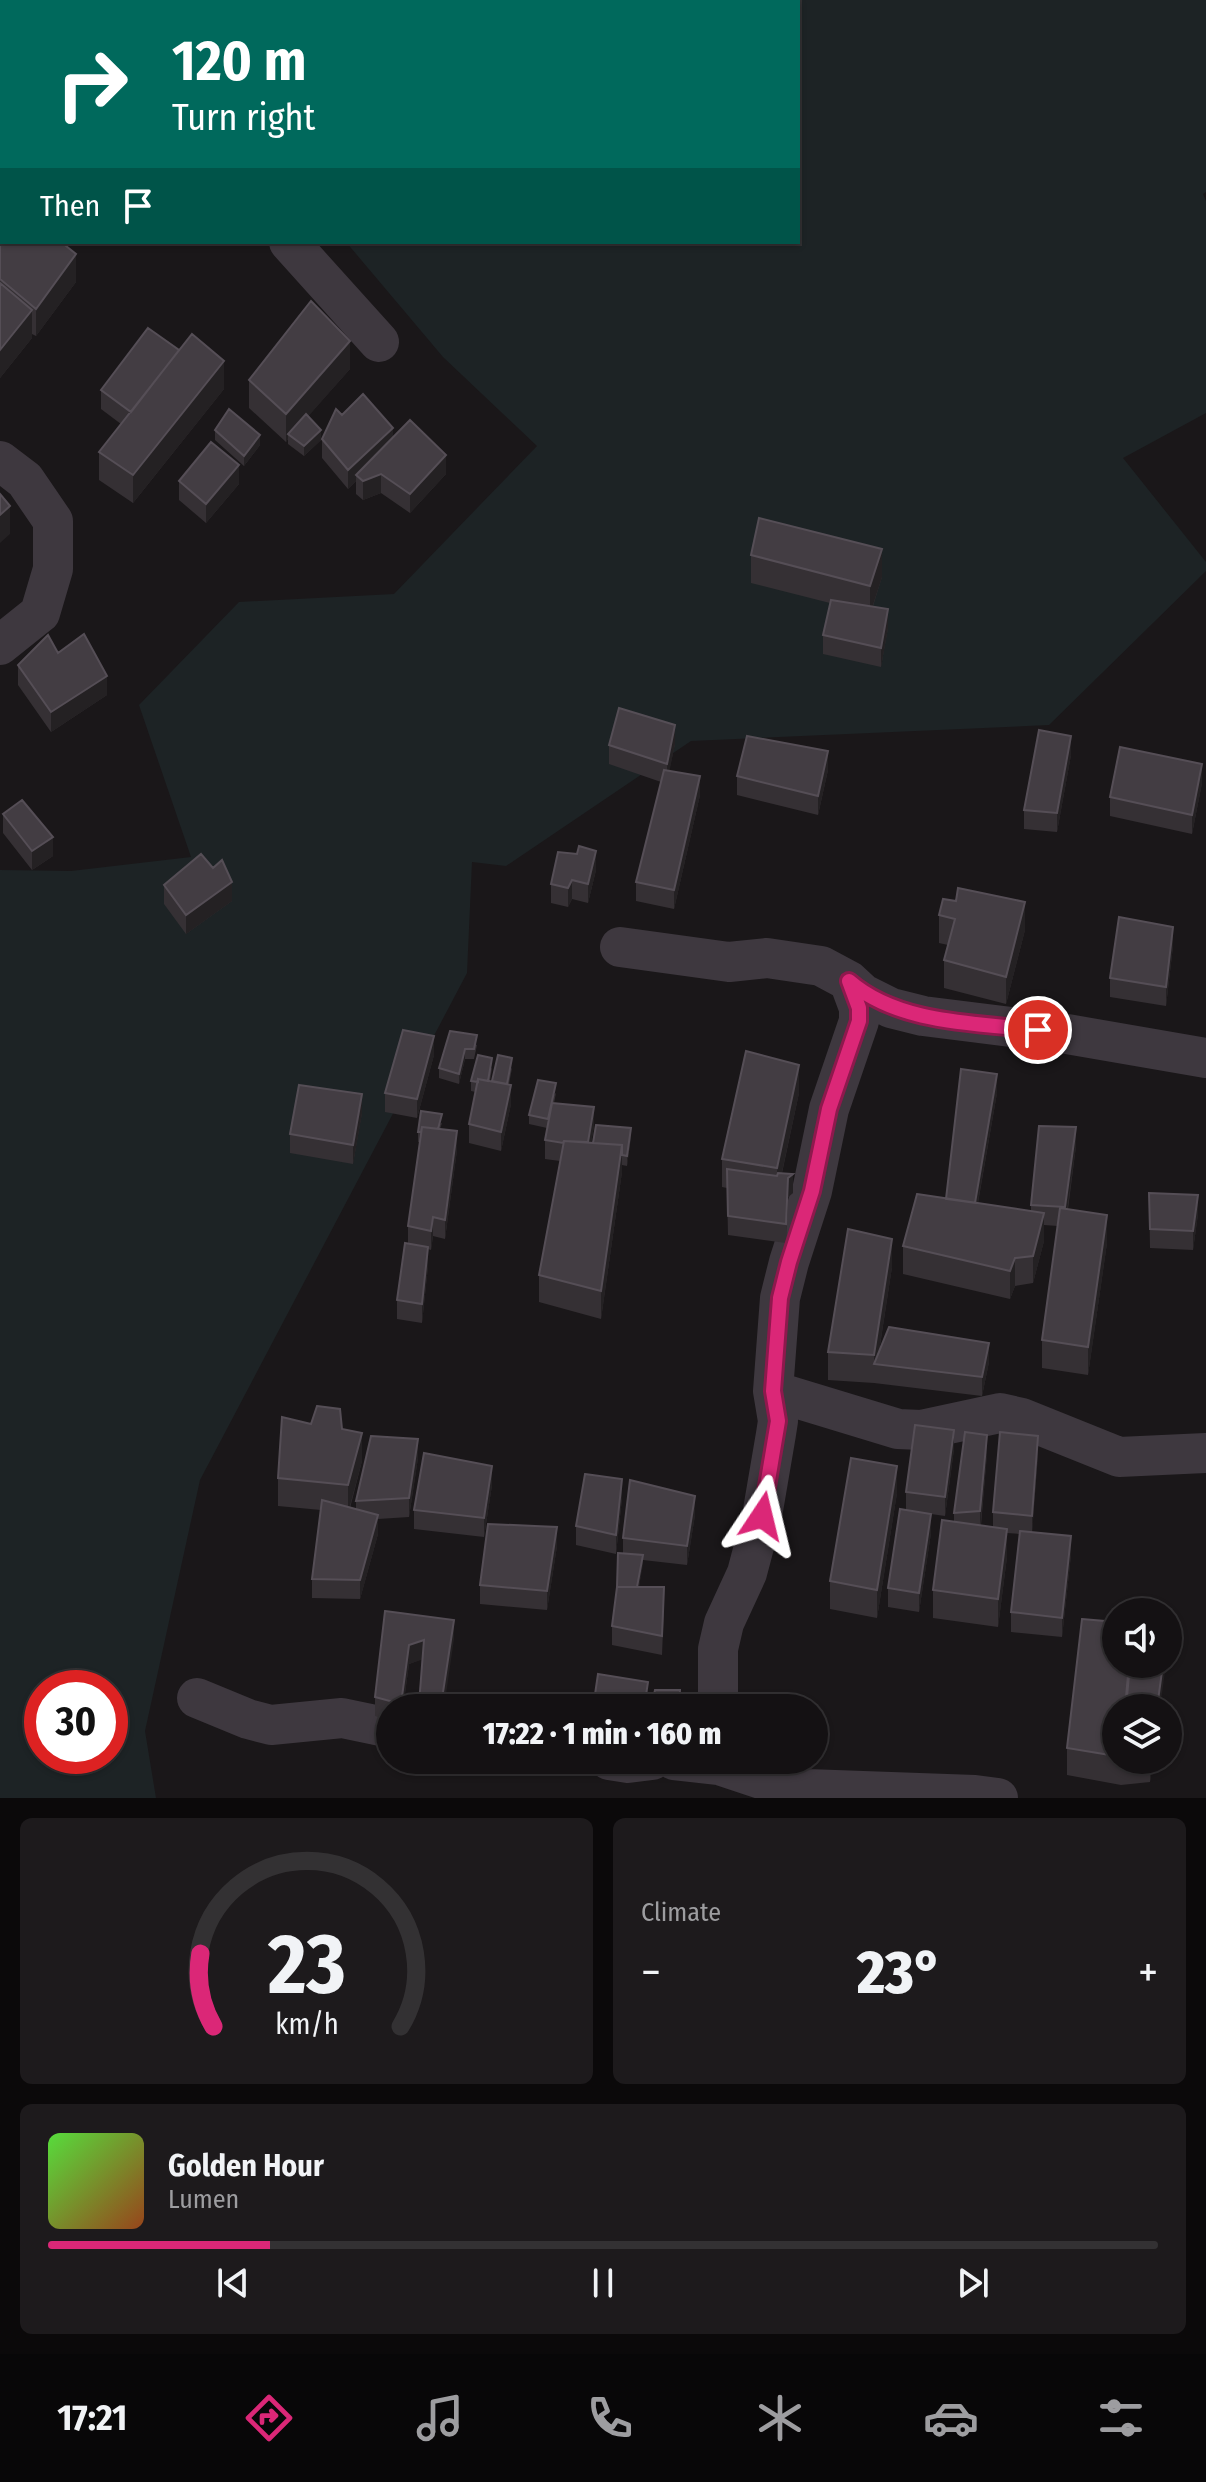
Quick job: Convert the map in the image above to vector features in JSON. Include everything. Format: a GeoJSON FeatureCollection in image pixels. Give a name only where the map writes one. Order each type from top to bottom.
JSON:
{"type":"FeatureCollection","features":[{"type":"Feature","properties":{"kind":"street"},"geometry":{"type":"LineString","coordinates":[[291,244],[379,342]]}},
{"type":"Feature","properties":{"kind":"street"},"geometry":{"type":"LineString","coordinates":[[0,461],[25,480],[53,521],[53,569],[40,613],[0,645]]}},
{"type":"Feature","properties":{"kind":"street"},"geometry":{"type":"LineString","coordinates":[[620,947],[729,962],[767,958],[821,966],[849,981],[863,994],[891,1008],[923,1016],[1067,1034],[1206,1058]]}},
{"type":"Feature","properties":{"kind":"street"},"geometry":{"type":"LineString","coordinates":[[718,1694],[718,1649],[724,1623],[747,1573],[762,1516],[776,1434],[778,1421],[773,1391],[780,1298],[812,1191],[829,1109],[859,1021],[859,1008],[849,981]]}},
{"type":"Feature","properties":{"kind":"street"},"geometry":{"type":"LineString","coordinates":[[773,1391],[898,1429],[921,1430],[1000,1413],[1022,1418],[1119,1457],[1206,1453]]}},
{"type":"Feature","properties":{"kind":"street"},"geometry":{"type":"LineString","coordinates":[[197,1698],[271,1725],[342,1718],[376,1725]]}},
{"type":"Feature","properties":{"kind":"street"},"geometry":{"type":"LineString","coordinates":[[743,1774],[778,1791],[998,1798]]}},
{"type":"Feature","properties":{"kind":"shaded area"},"geometry":{"type":"Polygon","coordinates":[[[800,0],[1206,0],[1206,192],[1203,194],[1206,201],[1206,413],[1123,458],[1206,562],[1206,571],[1049,725],[691,741],[506,866],[472,862],[467,973],[200,1480],[145,1731],[156,1798],[0,1798],[0,870],[71,871],[191,857],[139,705],[239,602],[394,594],[537,446],[443,357],[348,244],[800,244],[800,0]]]}},
{"type":"Feature","properties":{"kind":"building"},"geometry":{"type":"Polygon","coordinates":[[[0,244],[64,244],[76,254],[36,309],[0,279],[0,244]]]}},
{"type":"Feature","properties":{"kind":"building"},"geometry":{"type":"Polygon","coordinates":[[[0,283],[32,310],[0,350],[0,283]]]}},
{"type":"Feature","properties":{"kind":"building"},"geometry":{"type":"Polygon","coordinates":[[[311,301],[350,341],[286,414],[249,380],[311,301]]]}},
{"type":"Feature","properties":{"kind":"building"},"geometry":{"type":"Polygon","coordinates":[[[148,328],[179,350],[131,412],[101,390],[148,328]]]}},
{"type":"Feature","properties":{"kind":"building"},"geometry":{"type":"Polygon","coordinates":[[[192,334],[224,361],[133,475],[99,452],[192,334]]]}},
{"type":"Feature","properties":{"kind":"building"},"geometry":{"type":"Polygon","coordinates":[[[363,394],[393,428],[348,470],[322,439],[336,409],[342,415],[363,394]]]}},
{"type":"Feature","properties":{"kind":"building"},"geometry":{"type":"Polygon","coordinates":[[[229,409],[260,435],[244,456],[215,430],[229,409]]]}},
{"type":"Feature","properties":{"kind":"building"},"geometry":{"type":"Polygon","coordinates":[[[306,414],[321,430],[304,446],[288,434],[306,414]]]}},
{"type":"Feature","properties":{"kind":"building"},"geometry":{"type":"Polygon","coordinates":[[[410,420],[446,455],[410,494],[381,474],[363,481],[356,475],[410,420]]]}},
{"type":"Feature","properties":{"kind":"building"},"geometry":{"type":"Polygon","coordinates":[[[211,442],[239,465],[206,504],[179,481],[211,442]]]}},
{"type":"Feature","properties":{"kind":"building"},"geometry":{"type":"Polygon","coordinates":[[[0,494],[10,506],[0,515],[0,494]]]}},
{"type":"Feature","properties":{"kind":"building"},"geometry":{"type":"Polygon","coordinates":[[[759,518],[882,549],[870,586],[751,555],[759,518]]]}},
{"type":"Feature","properties":{"kind":"building"},"geometry":{"type":"Polygon","coordinates":[[[831,600],[888,609],[881,648],[823,635],[831,600]]]}},
{"type":"Feature","properties":{"kind":"building"},"geometry":{"type":"Polygon","coordinates":[[[84,634],[107,676],[51,712],[18,665],[48,635],[58,653],[84,634]]]}},
{"type":"Feature","properties":{"kind":"building"},"geometry":{"type":"Polygon","coordinates":[[[619,708],[675,725],[667,764],[609,745],[619,708]]]}},
{"type":"Feature","properties":{"kind":"building"},"geometry":{"type":"Polygon","coordinates":[[[1039,730],[1071,736],[1057,813],[1024,810],[1039,730]]]}},
{"type":"Feature","properties":{"kind":"building"},"geometry":{"type":"Polygon","coordinates":[[[747,736],[828,751],[818,796],[737,776],[747,736]]]}},
{"type":"Feature","properties":{"kind":"building"},"geometry":{"type":"Polygon","coordinates":[[[1120,747],[1202,764],[1192,815],[1110,797],[1120,747]]]}},
{"type":"Feature","properties":{"kind":"building"},"geometry":{"type":"Polygon","coordinates":[[[664,770],[700,776],[674,890],[636,882],[664,770]]]}},
{"type":"Feature","properties":{"kind":"building"},"geometry":{"type":"Polygon","coordinates":[[[22,800],[53,837],[32,851],[3,814],[22,800]]]}},
{"type":"Feature","properties":{"kind":"building"},"geometry":{"type":"Polygon","coordinates":[[[579,846],[596,851],[588,884],[572,880],[568,888],[551,884],[558,852],[577,854],[579,846]]]}},
{"type":"Feature","properties":{"kind":"building"},"geometry":{"type":"Polygon","coordinates":[[[201,854],[213,868],[222,860],[232,882],[186,915],[164,885],[201,854]]]}},
{"type":"Feature","properties":{"kind":"building"},"geometry":{"type":"Polygon","coordinates":[[[958,888],[1025,902],[1006,977],[944,960],[955,919],[939,915],[943,899],[956,901],[958,888]]]}},
{"type":"Feature","properties":{"kind":"building"},"geometry":{"type":"Polygon","coordinates":[[[1119,917],[1173,927],[1166,987],[1110,978],[1119,917]]]}},
{"type":"Feature","properties":{"kind":"building"},"geometry":{"type":"Polygon","coordinates":[[[403,1030],[434,1036],[417,1099],[385,1093],[403,1030]]]}},
{"type":"Feature","properties":{"kind":"building"},"geometry":{"type":"Polygon","coordinates":[[[450,1031],[477,1035],[474,1049],[465,1049],[459,1074],[439,1068],[450,1031]]]}},
{"type":"Feature","properties":{"kind":"building"},"geometry":{"type":"Polygon","coordinates":[[[746,1051],[799,1065],[777,1168],[722,1159],[746,1051]]]}},
{"type":"Feature","properties":{"kind":"building"},"geometry":{"type":"Polygon","coordinates":[[[478,1055],[492,1058],[488,1081],[471,1081],[478,1055]]]}},
{"type":"Feature","properties":{"kind":"building"},"geometry":{"type":"Polygon","coordinates":[[[498,1055],[512,1058],[507,1084],[492,1081],[498,1055]]]}},
{"type":"Feature","properties":{"kind":"building"},"geometry":{"type":"Polygon","coordinates":[[[961,1069],[997,1074],[975,1203],[946,1199],[961,1069]]]}},
{"type":"Feature","properties":{"kind":"building"},"geometry":{"type":"Polygon","coordinates":[[[478,1079],[511,1085],[501,1132],[469,1124],[478,1079]]]}},
{"type":"Feature","properties":{"kind":"building"},"geometry":{"type":"Polygon","coordinates":[[[538,1080],[556,1083],[548,1119],[529,1115],[538,1080]]]}},
{"type":"Feature","properties":{"kind":"building"},"geometry":{"type":"Polygon","coordinates":[[[299,1085],[362,1094],[353,1145],[290,1134],[299,1085]]]}},
{"type":"Feature","properties":{"kind":"building"},"geometry":{"type":"Polygon","coordinates":[[[552,1103],[594,1107],[588,1142],[545,1140],[552,1103]]]}},
{"type":"Feature","properties":{"kind":"building"},"geometry":{"type":"Polygon","coordinates":[[[421,1111],[442,1114],[438,1129],[422,1127],[418,1132],[421,1111]]]}},
{"type":"Feature","properties":{"kind":"building"},"geometry":{"type":"Polygon","coordinates":[[[596,1125],[631,1128],[627,1156],[622,1155],[622,1145],[593,1143],[596,1125]]]}},
{"type":"Feature","properties":{"kind":"building"},"geometry":{"type":"Polygon","coordinates":[[[1039,1126],[1076,1127],[1065,1207],[1031,1205],[1039,1126]]]}},
{"type":"Feature","properties":{"kind":"building"},"geometry":{"type":"Polygon","coordinates":[[[422,1127],[457,1131],[445,1220],[433,1217],[431,1231],[408,1226],[422,1127]]]}},
{"type":"Feature","properties":{"kind":"building"},"geometry":{"type":"Polygon","coordinates":[[[564,1141],[622,1145],[601,1291],[539,1275],[564,1141]]]}},
{"type":"Feature","properties":{"kind":"building"},"geometry":{"type":"Polygon","coordinates":[[[727,1169],[777,1176],[778,1173],[793,1174],[788,1178],[786,1224],[728,1216],[727,1169]]]}},
{"type":"Feature","properties":{"kind":"building"},"geometry":{"type":"Polygon","coordinates":[[[1149,1193],[1198,1195],[1193,1231],[1150,1229],[1149,1193]]]}},
{"type":"Feature","properties":{"kind":"building"},"geometry":{"type":"Polygon","coordinates":[[[917,1194],[1044,1213],[1033,1256],[1015,1258],[1010,1271],[903,1246],[917,1194]]]}},
{"type":"Feature","properties":{"kind":"building"},"geometry":{"type":"Polygon","coordinates":[[[1060,1208],[1107,1215],[1088,1347],[1042,1340],[1060,1208]]]}},
{"type":"Feature","properties":{"kind":"building"},"geometry":{"type":"Polygon","coordinates":[[[848,1229],[892,1239],[874,1355],[828,1352],[848,1229]]]}},
{"type":"Feature","properties":{"kind":"building"},"geometry":{"type":"Polygon","coordinates":[[[405,1243],[428,1247],[422,1304],[397,1300],[405,1243]]]}},
{"type":"Feature","properties":{"kind":"building"},"geometry":{"type":"Polygon","coordinates":[[[889,1327],[989,1343],[982,1377],[874,1364],[889,1327]]]}},
{"type":"Feature","properties":{"kind":"building"},"geometry":{"type":"Polygon","coordinates":[[[317,1406],[340,1409],[342,1429],[362,1433],[348,1485],[278,1478],[282,1417],[311,1424],[317,1406]]]}},
{"type":"Feature","properties":{"kind":"building"},"geometry":{"type":"Polygon","coordinates":[[[915,1425],[954,1430],[945,1497],[906,1492],[915,1425]]]}},
{"type":"Feature","properties":{"kind":"building"},"geometry":{"type":"Polygon","coordinates":[[[965,1432],[987,1435],[980,1511],[954,1513],[965,1432]]]}},
{"type":"Feature","properties":{"kind":"building"},"geometry":{"type":"Polygon","coordinates":[[[1000,1432],[1038,1436],[1032,1516],[993,1512],[1000,1432]]]}},
{"type":"Feature","properties":{"kind":"building"},"geometry":{"type":"Polygon","coordinates":[[[371,1436],[418,1439],[409,1498],[356,1501],[371,1436]]]}},
{"type":"Feature","properties":{"kind":"building"},"geometry":{"type":"Polygon","coordinates":[[[424,1453],[492,1466],[484,1518],[414,1510],[424,1453]]]}},
{"type":"Feature","properties":{"kind":"building"},"geometry":{"type":"Polygon","coordinates":[[[851,1458],[897,1466],[877,1590],[830,1581],[851,1458]]]}},
{"type":"Feature","properties":{"kind":"building"},"geometry":{"type":"Polygon","coordinates":[[[585,1474],[622,1479],[616,1535],[576,1526],[585,1474]]]}},
{"type":"Feature","properties":{"kind":"building"},"geometry":{"type":"Polygon","coordinates":[[[630,1480],[695,1496],[687,1546],[623,1538],[630,1480]]]}},
{"type":"Feature","properties":{"kind":"building"},"geometry":{"type":"Polygon","coordinates":[[[322,1500],[378,1515],[360,1580],[312,1579],[322,1500]]]}},
{"type":"Feature","properties":{"kind":"building"},"geometry":{"type":"Polygon","coordinates":[[[900,1509],[931,1514],[919,1593],[888,1588],[900,1509]]]}},
{"type":"Feature","properties":{"kind":"building"},"geometry":{"type":"Polygon","coordinates":[[[942,1520],[1007,1529],[998,1599],[933,1590],[942,1520]]]}},
{"type":"Feature","properties":{"kind":"building"},"geometry":{"type":"Polygon","coordinates":[[[488,1524],[557,1527],[547,1591],[480,1585],[488,1524]]]}},
{"type":"Feature","properties":{"kind":"building"},"geometry":{"type":"Polygon","coordinates":[[[1020,1531],[1071,1536],[1062,1618],[1011,1612],[1020,1531]]]}},
{"type":"Feature","properties":{"kind":"building"},"geometry":{"type":"Polygon","coordinates":[[[618,1553],[643,1555],[637,1587],[617,1587],[618,1553]]]}},
{"type":"Feature","properties":{"kind":"building"},"geometry":{"type":"Polygon","coordinates":[[[617,1587],[664,1587],[662,1636],[612,1626],[617,1587]]]}},
{"type":"Feature","properties":{"kind":"building"},"geometry":{"type":"Polygon","coordinates":[[[385,1611],[454,1620],[443,1694],[420,1694],[424,1640],[409,1645],[402,1694],[376,1694],[375,1697],[385,1611]]]}},
{"type":"Feature","properties":{"kind":"building"},"geometry":{"type":"Polygon","coordinates":[[[1082,1619],[1102,1621],[1102,1678],[1128,1678],[1126,1694],[1102,1694],[1102,1754],[1067,1748],[1082,1619]]]}},
{"type":"Feature","properties":{"kind":"building"},"geometry":{"type":"Polygon","coordinates":[[[598,1674],[648,1682],[646,1694],[595,1694],[598,1674]]]}},
{"type":"Feature","properties":{"kind":"building"},"geometry":{"type":"Polygon","coordinates":[[[1129,1678],[1161,1678],[1159,1694],[1127,1694],[1129,1678]]]}},
{"type":"Feature","properties":{"kind":"building"},"geometry":{"type":"Polygon","coordinates":[[[655,1690],[680,1690],[680,1694],[654,1694],[655,1690]]]}},
{"type":"Feature","properties":{"kind":"route"},"geometry":{"type":"LineString","coordinates":[[762,1516],[778,1421],[773,1391],[780,1298],[812,1191],[829,1109],[859,1021],[859,1008],[849,981],[863,994],[891,1008],[923,1016],[1038,1030]]}}]}
